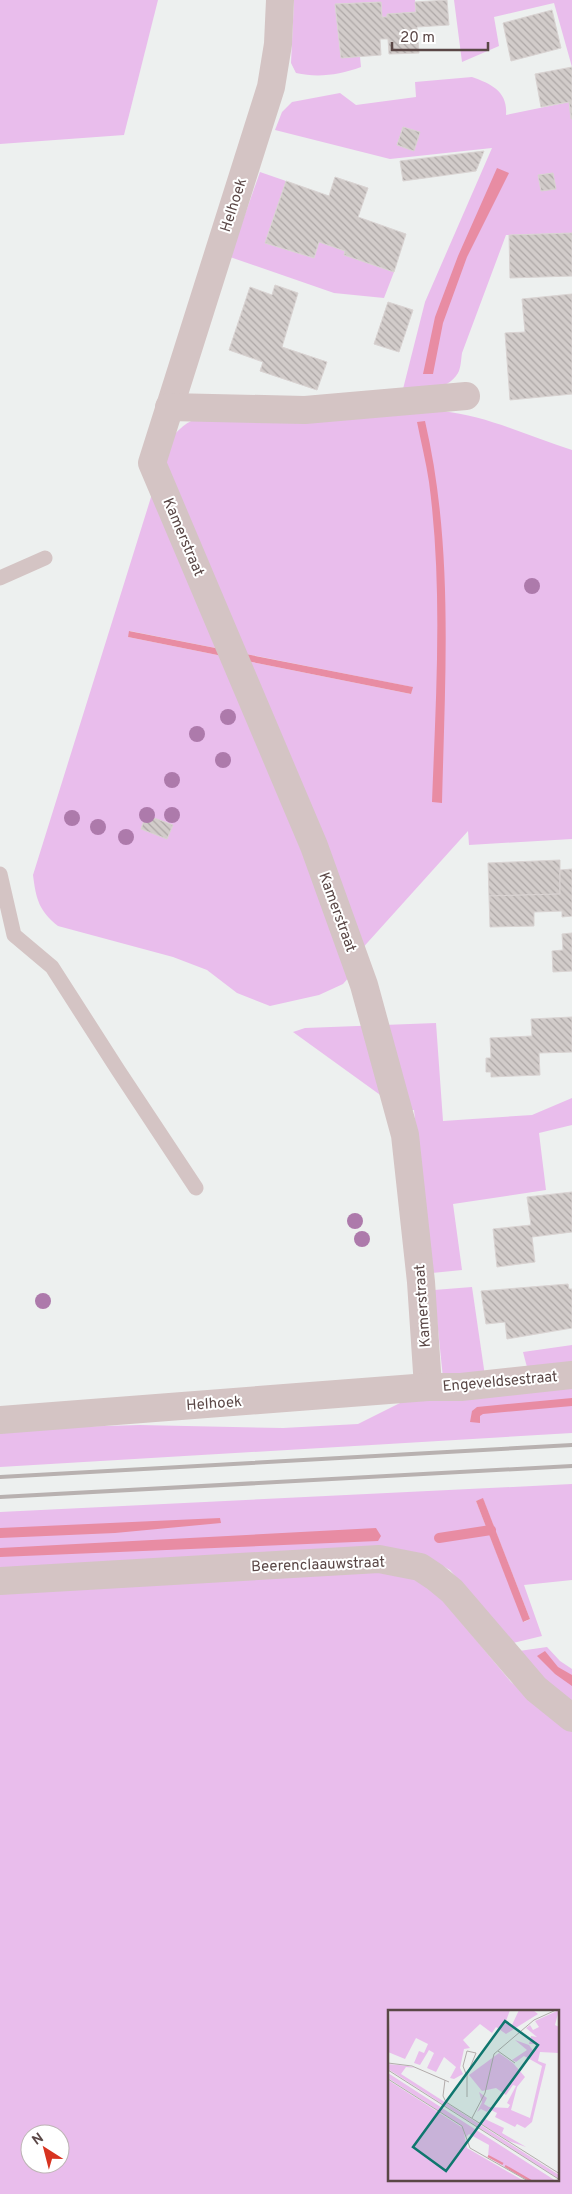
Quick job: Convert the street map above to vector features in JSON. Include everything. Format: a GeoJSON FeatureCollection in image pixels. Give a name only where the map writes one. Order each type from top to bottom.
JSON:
{"type":"FeatureCollection","features":[{"type":"Feature","properties":{"kind":"street","name":"Helhoek"},"geometry":{"type":"LineString","coordinates":[[152,464],[271,87],[278,44],[280,0]]}},
{"type":"Feature","properties":{"kind":"street"},"geometry":{"type":"LineString","coordinates":[[170,407],[305,410],[466,396]]}},
{"type":"Feature","properties":{"kind":"street","name":"Kamerstraat"},"geometry":{"type":"LineString","coordinates":[[152,464],[314,846],[364,985],[405,1135],[421,1282],[428,1387]]}},
{"type":"Feature","properties":{"kind":"street","name":"Engeveldsestraat"},"geometry":{"type":"LineString","coordinates":[[428,1387],[461,1387],[572,1375]]}},
{"type":"Feature","properties":{"kind":"street","name":"Helhoek"},"geometry":{"type":"LineString","coordinates":[[0,1420],[428,1387]]}},
{"type":"Feature","properties":{"kind":"street","name":"Beerenclaauwstraat"},"geometry":{"type":"LineString","coordinates":[[0,1581],[379,1559],[401,1562],[420,1567],[452,1591],[536,1689],[572,1718]]}},
{"type":"Feature","properties":{"kind":"lane"},"geometry":{"type":"LineString","coordinates":[[0,578],[45,558]]}},
{"type":"Feature","properties":{"kind":"lane"},"geometry":{"type":"LineString","coordinates":[[0,874],[14,935],[52,967],[196,1188]]}},
{"type":"Feature","properties":{"kind":"shaded area"},"geometry":{"type":"Polygon","coordinates":[[[0,0],[158,0],[124,135],[0,144],[0,0]]]}},
{"type":"Feature","properties":{"kind":"shaded area"},"geometry":{"type":"Polygon","coordinates":[[[294,0],[415,0],[416,12],[387,14],[387,17],[382,17],[381,2],[335,4],[341,57],[360,57],[361,67],[328,75],[304,75],[296,73],[291,63],[294,0]]]}},
{"type":"Feature","properties":{"kind":"shaded area"},"geometry":{"type":"Polygon","coordinates":[[[454,0],[572,0],[572,67],[554,3],[494,17],[499,46],[462,62],[454,0]]]}},
{"type":"Feature","properties":{"kind":"shaded area"},"geometry":{"type":"Polygon","coordinates":[[[472,77],[497,90],[504,100],[506,115],[569,102],[572,119],[572,233],[506,235],[462,353],[458,373],[453,379],[441,386],[426,389],[403,389],[425,302],[492,148],[390,159],[275,130],[282,112],[292,102],[340,93],[356,105],[416,97],[415,82],[472,77]]]}},
{"type":"Feature","properties":{"kind":"shaded area"},"geometry":{"type":"Polygon","coordinates":[[[497,168],[509,173],[467,257],[443,323],[433,374],[423,374],[435,317],[458,256],[497,168]]]}},
{"type":"Feature","properties":{"kind":"shaded area"},"geometry":{"type":"Polygon","coordinates":[[[260,172],[286,181],[265,243],[314,258],[319,242],[345,251],[344,255],[394,272],[384,298],[334,293],[230,257],[260,172]]]}},
{"type":"Feature","properties":{"kind":"shaded area"},"geometry":{"type":"Polygon","coordinates":[[[442,411],[476,417],[572,450],[572,839],[469,845],[468,831],[359,952],[365,959],[343,984],[319,995],[270,1006],[237,993],[207,970],[173,957],[58,926],[46,915],[40,904],[33,875],[167,446],[179,429],[197,418],[442,411]],[[130,631],[128,637],[411,694],[412,687],[130,631]]]}},
{"type":"Feature","properties":{"kind":"shaded area"},"geometry":{"type":"Polygon","coordinates":[[[425,421],[434,468],[444,563],[446,659],[442,803],[432,802],[437,601],[436,561],[429,482],[417,422],[425,421]]]}},
{"type":"Feature","properties":{"kind":"shaded area"},"geometry":{"type":"Polygon","coordinates":[[[129,631],[413,687],[411,694],[128,637],[129,631]]]}},
{"type":"Feature","properties":{"kind":"shaded area"},"geometry":{"type":"Polygon","coordinates":[[[436,1023],[443,1121],[532,1115],[572,1098],[572,1125],[539,1133],[546,1190],[453,1204],[462,1270],[432,1273],[414,1110],[401,1110],[293,1032],[305,1028],[436,1023]]]}},
{"type":"Feature","properties":{"kind":"shaded area"},"geometry":{"type":"Polygon","coordinates":[[[472,1287],[485,1376],[443,1378],[434,1290],[472,1287]]]}},
{"type":"Feature","properties":{"kind":"shaded area"},"geometry":{"type":"Polygon","coordinates":[[[572,1345],[572,1367],[528,1371],[523,1352],[572,1345]]]}},
{"type":"Feature","properties":{"kind":"shaded area"},"geometry":{"type":"Polygon","coordinates":[[[572,1384],[572,1433],[0,1467],[0,1429],[140,1425],[283,1428],[358,1424],[400,1403],[410,1392],[572,1384]]]}},
{"type":"Feature","properties":{"kind":"shaded area"},"geometry":{"type":"Polygon","coordinates":[[[572,1398],[572,1406],[483,1414],[480,1416],[480,1423],[470,1422],[472,1411],[477,1407],[572,1398]]]}},
{"type":"Feature","properties":{"kind":"shaded area"},"geometry":{"type":"Polygon","coordinates":[[[572,1484],[572,1580],[524,1585],[542,1636],[513,1643],[450,1570],[430,1559],[0,1571],[0,1512],[572,1484]],[[483,1499],[476,1501],[524,1622],[530,1619],[483,1499]]]}},
{"type":"Feature","properties":{"kind":"shaded area"},"geometry":{"type":"Polygon","coordinates":[[[483,1498],[530,1619],[523,1622],[476,1501],[483,1498]]]}},
{"type":"Feature","properties":{"kind":"shaded area"},"geometry":{"type":"Polygon","coordinates":[[[220,1518],[221,1523],[115,1533],[0,1538],[0,1528],[220,1518]]]}},
{"type":"Feature","properties":{"kind":"shaded area"},"geometry":{"type":"Polygon","coordinates":[[[376,1528],[381,1536],[378,1541],[0,1557],[0,1548],[376,1528]]]}},
{"type":"Feature","properties":{"kind":"shaded area"},"geometry":{"type":"Polygon","coordinates":[[[416,1568],[511,1682],[572,1731],[572,2194],[0,2194],[0,1591],[416,1568]]]}},
{"type":"Feature","properties":{"kind":"shaded area"},"geometry":{"type":"Polygon","coordinates":[[[547,1647],[560,1661],[572,1669],[572,1702],[542,1678],[519,1651],[547,1647]]]}},
{"type":"Feature","properties":{"kind":"shaded area"},"geometry":{"type":"Polygon","coordinates":[[[545,1651],[558,1667],[572,1675],[572,1686],[555,1674],[537,1656],[545,1651]]]}},
{"type":"Feature","properties":{"kind":"building"},"geometry":{"type":"Polygon","coordinates":[[[447,0],[449,25],[417,27],[419,53],[389,54],[388,39],[380,39],[381,55],[341,58],[335,4],[381,2],[382,17],[387,17],[387,14],[416,12],[415,2],[447,0]]]}},
{"type":"Feature","properties":{"kind":"building"},"geometry":{"type":"Polygon","coordinates":[[[552,10],[561,48],[511,61],[503,23],[552,10]]]}},
{"type":"Feature","properties":{"kind":"building"},"geometry":{"type":"Polygon","coordinates":[[[572,67],[571,119],[569,102],[541,107],[535,74],[572,67]]]}},
{"type":"Feature","properties":{"kind":"building"},"geometry":{"type":"Polygon","coordinates":[[[403,127],[420,132],[414,151],[397,145],[403,127]]]}},
{"type":"Feature","properties":{"kind":"building"},"geometry":{"type":"Polygon","coordinates":[[[484,151],[476,171],[403,181],[400,161],[484,151]]]}},
{"type":"Feature","properties":{"kind":"building"},"geometry":{"type":"Polygon","coordinates":[[[553,173],[556,189],[541,191],[538,175],[553,173]]]}},
{"type":"Feature","properties":{"kind":"building"},"geometry":{"type":"Polygon","coordinates":[[[335,177],[368,188],[358,217],[406,234],[394,272],[344,255],[345,251],[319,242],[314,258],[265,243],[286,181],[329,196],[335,177]]]}},
{"type":"Feature","properties":{"kind":"building"},"geometry":{"type":"Polygon","coordinates":[[[572,233],[572,276],[510,278],[509,235],[572,233]]]}},
{"type":"Feature","properties":{"kind":"building"},"geometry":{"type":"Polygon","coordinates":[[[275,285],[298,293],[282,347],[327,362],[317,390],[260,371],[263,362],[229,350],[250,287],[272,295],[275,285]]]}},
{"type":"Feature","properties":{"kind":"building"},"geometry":{"type":"Polygon","coordinates":[[[572,294],[572,394],[510,400],[505,333],[525,332],[522,299],[572,294]]]}},
{"type":"Feature","properties":{"kind":"building"},"geometry":{"type":"Polygon","coordinates":[[[388,302],[413,310],[399,352],[374,344],[388,302]]]}},
{"type":"Feature","properties":{"kind":"building"},"geometry":{"type":"Polygon","coordinates":[[[146,815],[173,825],[167,839],[141,829],[146,815]]]}},
{"type":"Feature","properties":{"kind":"building"},"geometry":{"type":"Polygon","coordinates":[[[560,860],[560,894],[489,896],[488,863],[560,860]]]}},
{"type":"Feature","properties":{"kind":"building"},"geometry":{"type":"Polygon","coordinates":[[[572,869],[572,916],[562,917],[562,911],[534,912],[534,926],[490,927],[489,896],[560,894],[560,870],[572,869]]]}},
{"type":"Feature","properties":{"kind":"building"},"geometry":{"type":"Polygon","coordinates":[[[572,933],[572,971],[553,972],[552,951],[563,950],[562,934],[572,933]]]}},
{"type":"Feature","properties":{"kind":"building"},"geometry":{"type":"Polygon","coordinates":[[[572,1017],[572,1052],[539,1053],[540,1075],[491,1077],[491,1072],[486,1072],[486,1058],[491,1058],[490,1038],[532,1036],[531,1019],[572,1017]]]}},
{"type":"Feature","properties":{"kind":"building"},"geometry":{"type":"Polygon","coordinates":[[[572,1192],[572,1232],[532,1237],[535,1262],[497,1267],[493,1229],[531,1225],[527,1197],[572,1192]]]}},
{"type":"Feature","properties":{"kind":"building"},"geometry":{"type":"Polygon","coordinates":[[[568,1284],[569,1289],[572,1289],[572,1328],[507,1339],[505,1322],[486,1324],[481,1291],[568,1284]]]}},
{"type":"Feature","properties":{"kind":"waterway"},"geometry":{"type":"LineString","coordinates":[[439,1538],[491,1530]]}},
{"type":"Feature","properties":{"kind":"railway"},"geometry":{"type":"LineString","coordinates":[[0,1477],[572,1445]]}},
{"type":"Feature","properties":{"kind":"railway"},"geometry":{"type":"LineString","coordinates":[[0,1497],[572,1466]]}}]}
